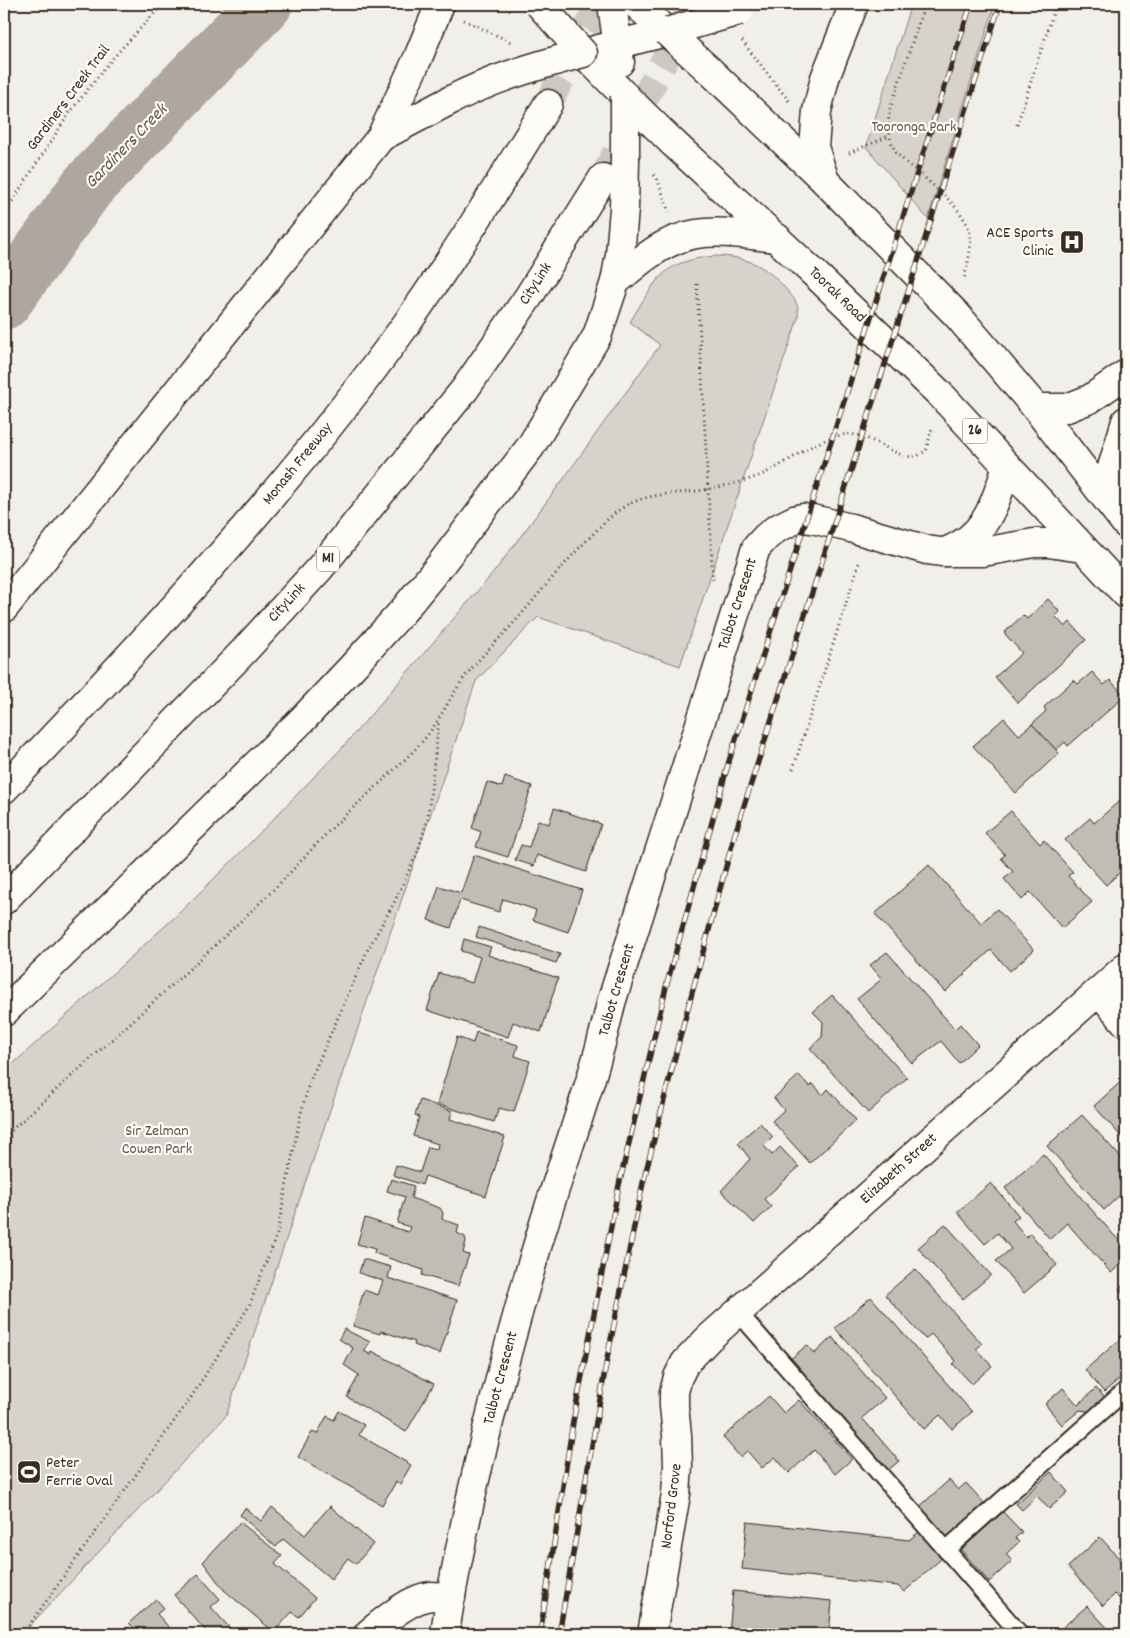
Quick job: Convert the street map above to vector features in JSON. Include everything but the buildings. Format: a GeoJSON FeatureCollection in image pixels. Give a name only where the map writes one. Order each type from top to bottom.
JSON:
{"type":"FeatureCollection","features":[{"type":"Feature","properties":{"kind":"main road","name":"Toorak Road"},"geometry":{"type":"LineString","coordinates":[[539,4],[583,53],[672,142],[777,238],[940,394],[1126,594]]}},
{"type":"Feature","properties":{"kind":"main road"},"geometry":{"type":"LineString","coordinates":[[4,1012],[302,720],[402,612],[531,446],[597,336],[615,282],[620,255],[623,229],[625,96],[612,4]]}},
{"type":"Feature","properties":{"kind":"main road"},"geometry":{"type":"LineString","coordinates":[[636,4],[709,70],[825,181],[957,315],[1036,408],[1126,524]]}},
{"type":"Feature","properties":{"kind":"main road"},"geometry":{"type":"LineString","coordinates":[[825,181],[814,147],[817,111],[825,78],[854,4]]}},
{"type":"Feature","properties":{"kind":"main road"},"geometry":{"type":"LineString","coordinates":[[381,137],[473,88],[515,72],[667,32],[747,7]]}},
{"type":"Feature","properties":{"kind":"main road"},"geometry":{"type":"LineString","coordinates":[[4,608],[381,137],[417,60],[450,11]]}},
{"type":"Feature","properties":{"kind":"main road","name":"Monash Freeway"},"geometry":{"type":"LineString","coordinates":[[4,789],[186,594],[261,510],[332,422],[404,326],[460,246],[548,104]]}},
{"type":"Feature","properties":{"kind":"main road","name":"CityLink"},"geometry":{"type":"LineString","coordinates":[[4,900],[320,568],[465,389],[529,296],[603,178]]}},
{"type":"Feature","properties":{"kind":"main road"},"geometry":{"type":"LineString","coordinates":[[615,282],[659,248],[690,235],[720,233],[777,238]]}},
{"type":"Feature","properties":{"kind":"main road"},"geometry":{"type":"LineString","coordinates":[[1036,408],[1067,408],[1090,399],[1126,374]]}},
{"type":"Feature","properties":{"kind":"main road"},"geometry":{"type":"LineString","coordinates":[[1105,496],[1126,421]]}},
{"type":"Feature","properties":{"kind":"main road"},"geometry":{"type":"LineString","coordinates":[[945,552],[966,542],[983,524],[996,501],[1007,466]]}},
{"type":"Feature","properties":{"kind":"main road","name":"Talbot Crescent"},"geometry":{"type":"LineString","coordinates":[[445,1634],[475,1478],[498,1385],[542,1230],[601,1046],[611,1003],[756,548],[766,536],[776,529],[794,520],[812,519],[927,550],[945,552],[983,552],[1034,543],[1082,548]]}},
{"type":"Feature","properties":{"kind":"main road","name":"Elizabeth Street"},"geometry":{"type":"LineString","coordinates":[[678,1377],[685,1363],[694,1353],[738,1312],[1126,967]]}},
{"type":"Feature","properties":{"kind":"main road"},"geometry":{"type":"LineString","coordinates":[[1099,991],[1126,1023]]}},
{"type":"Feature","properties":{"kind":"main road","name":"Norford Grove"},"geometry":{"type":"LineString","coordinates":[[652,1634],[676,1494],[678,1466],[674,1392],[678,1377]]}},
{"type":"Feature","properties":{"kind":"main road"},"geometry":{"type":"LineString","coordinates":[[368,1634],[384,1621],[419,1599],[431,1596],[451,1597]]}},
{"type":"Feature","properties":{"kind":"lane"},"geometry":{"type":"LineString","coordinates":[[738,1312],[1020,1634]]}},
{"type":"Feature","properties":{"kind":"lane"},"geometry":{"type":"LineString","coordinates":[[946,1550],[1126,1390]]}},
{"type":"Feature","properties":{"kind":"path","name":"Gardiners Creek Trail"},"geometry":{"type":"LineString","coordinates":[[4,214],[70,112],[112,59],[163,4]]}},
{"type":"Feature","properties":{"kind":"path"},"geometry":{"type":"LineString","coordinates":[[925,4],[890,109],[889,136],[896,152],[952,203],[966,222],[970,232],[970,244],[957,315]]}},
{"type":"Feature","properties":{"kind":"path"},"geometry":{"type":"LineString","coordinates":[[1017,125],[1056,4]]}},
{"type":"Feature","properties":{"kind":"path"},"geometry":{"type":"LineString","coordinates":[[450,11],[517,45]]}},
{"type":"Feature","properties":{"kind":"path"},"geometry":{"type":"LineString","coordinates":[[742,41],[791,103]]}},
{"type":"Feature","properties":{"kind":"path"},"geometry":{"type":"LineString","coordinates":[[849,153],[889,136]]}},
{"type":"Feature","properties":{"kind":"path"},"geometry":{"type":"LineString","coordinates":[[654,175],[658,178],[669,215]]}},
{"type":"Feature","properties":{"kind":"path"},"geometry":{"type":"LineString","coordinates":[[697,284],[713,588]]}},
{"type":"Feature","properties":{"kind":"path"},"geometry":{"type":"LineString","coordinates":[[4,1137],[189,970],[270,893],[333,828],[420,744],[439,719],[459,685],[480,659],[571,556],[607,520],[623,508],[644,497],[708,489],[755,477],[782,464],[815,444],[843,435],[855,435],[866,438],[900,455],[913,458],[919,456],[926,451],[929,444],[940,394]]}},
{"type":"Feature","properties":{"kind":"path"},"geometry":{"type":"LineString","coordinates":[[793,769],[868,533]]}},
{"type":"Feature","properties":{"kind":"path"},"geometry":{"type":"LineString","coordinates":[[23,1634],[192,1396],[249,1306],[277,1234],[300,1117],[309,1083],[368,949],[394,903],[418,851],[428,816],[439,719]]}},
{"type":"Feature","properties":{"kind":"green space","name":"Tooronga Park"},"geometry":{"type":"Polygon","coordinates":[[[911,4],[995,4],[928,219],[866,147],[911,4]]]}},
{"type":"Feature","properties":{"kind":"green space","name":"Sir Zelman Cowen Park"},"geometry":{"type":"Polygon","coordinates":[[[715,256],[748,261],[774,276],[792,296],[797,305],[798,314],[680,666],[538,617],[476,681],[226,1416],[22,1634],[4,1634],[4,1072],[174,918],[342,748],[494,572],[660,345],[630,322],[654,284],[671,268],[697,259],[715,256]]]}},
{"type":"Feature","properties":{"kind":"waterway","name":"Gardiners Creek"},"geometry":{"type":"LineString","coordinates":[[4,302],[88,186],[265,4]]}},
{"type":"Feature","properties":{"kind":"tunnel"},"geometry":{"type":"LineString","coordinates":[[548,104],[600,4]]}},
{"type":"Feature","properties":{"kind":"tunnel"},"geometry":{"type":"LineString","coordinates":[[603,178],[694,4]]}},
{"type":"Feature","properties":{"kind":"railway"},"geometry":{"type":"LineString","coordinates":[[540,1634],[573,1422],[619,1185],[666,987],[729,761],[971,4]]}},
{"type":"Feature","properties":{"kind":"railway"},"geometry":{"type":"LineString","coordinates":[[559,1634],[607,1359],[643,1183],[734,837],[1000,4]]}},
{"type":"Feature","properties":{"kind":"place","name":"ACE Sports Clinic"},"geometry":{"type":"Point","coordinates":[1072,242]}},
{"type":"Feature","properties":{"kind":"place","name":"Peter Ferrie Oval"},"geometry":{"type":"Point","coordinates":[29,1472]}}]}
